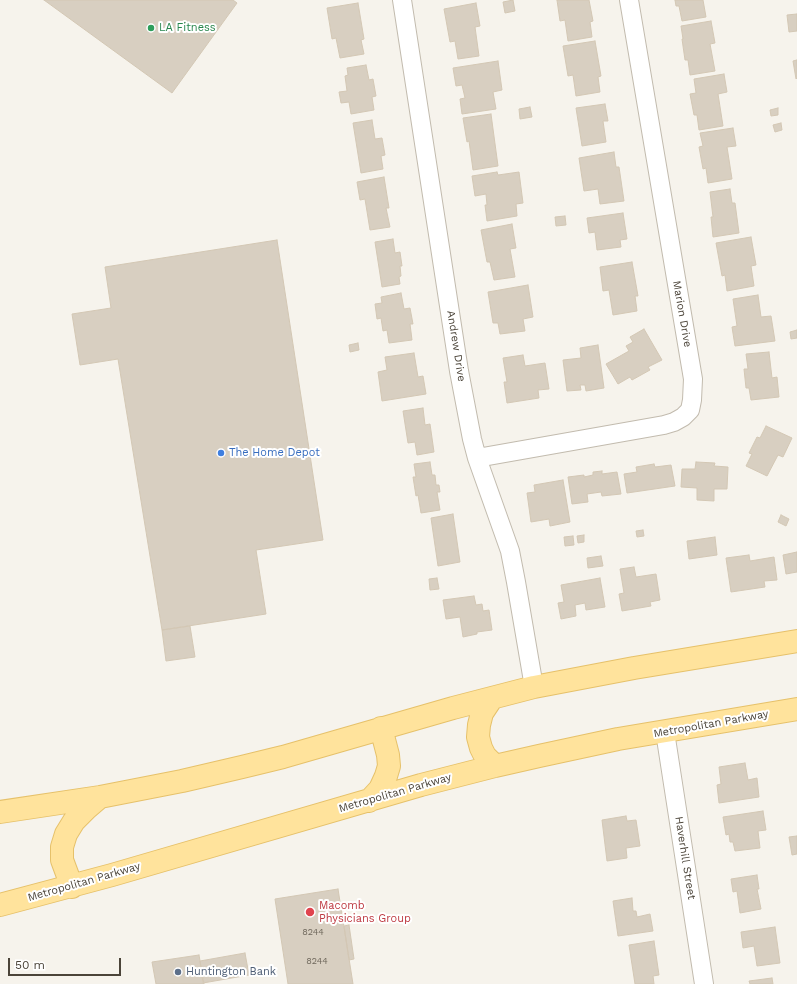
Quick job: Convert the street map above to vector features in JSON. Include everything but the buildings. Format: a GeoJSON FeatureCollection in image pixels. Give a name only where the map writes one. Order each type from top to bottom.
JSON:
{"type":"FeatureCollection","features":[{"type":"Feature","properties":{"kind":"main road"},"geometry":{"type":"LineString","coordinates":[[0,812],[100,797],[182,781],[256,764],[453,708],[534,687],[634,668],[797,641]]}},
{"type":"Feature","properties":{"kind":"main road"},"geometry":{"type":"LineString","coordinates":[[492,698],[482,713],[478,737],[485,756],[495,766]]}},
{"type":"Feature","properties":{"kind":"main road","name":"Metropolitan Parkway"},"geometry":{"type":"LineString","coordinates":[[0,905],[72,886],[421,785],[495,766],[602,742],[797,709]]}},
{"type":"Feature","properties":{"kind":"main road"},"geometry":{"type":"LineString","coordinates":[[369,801],[380,789],[389,766],[388,755],[381,728]]}},
{"type":"Feature","properties":{"kind":"main road"},"geometry":{"type":"LineString","coordinates":[[72,886],[62,860],[62,847],[66,834],[74,821],[100,797]]}},
{"type":"Feature","properties":{"kind":"street","name":"Andrew Drive"},"geometry":{"type":"LineString","coordinates":[[402,0],[459,371],[472,440],[510,551],[534,687]]}},
{"type":"Feature","properties":{"kind":"street","name":"Marion Drive"},"geometry":{"type":"LineString","coordinates":[[477,458],[664,425],[683,417],[690,410],[693,379],[629,0]]}},
{"type":"Feature","properties":{"kind":"street","name":"Haverhill Street"},"geometry":{"type":"LineString","coordinates":[[665,732],[704,984]]}},
{"type":"Feature","properties":{"kind":"place","name":"LA Fitness"},"geometry":{"type":"Point","coordinates":[151,28]}},
{"type":"Feature","properties":{"kind":"place","name":"The Home Depot"},"geometry":{"type":"Point","coordinates":[221,453]}},
{"type":"Feature","properties":{"kind":"place","name":"Macomb Physicians Group"},"geometry":{"type":"Point","coordinates":[310,912]}},
{"type":"Feature","properties":{"kind":"place","name":"Huntington Bank"},"geometry":{"type":"Point","coordinates":[178,972]}}]}
